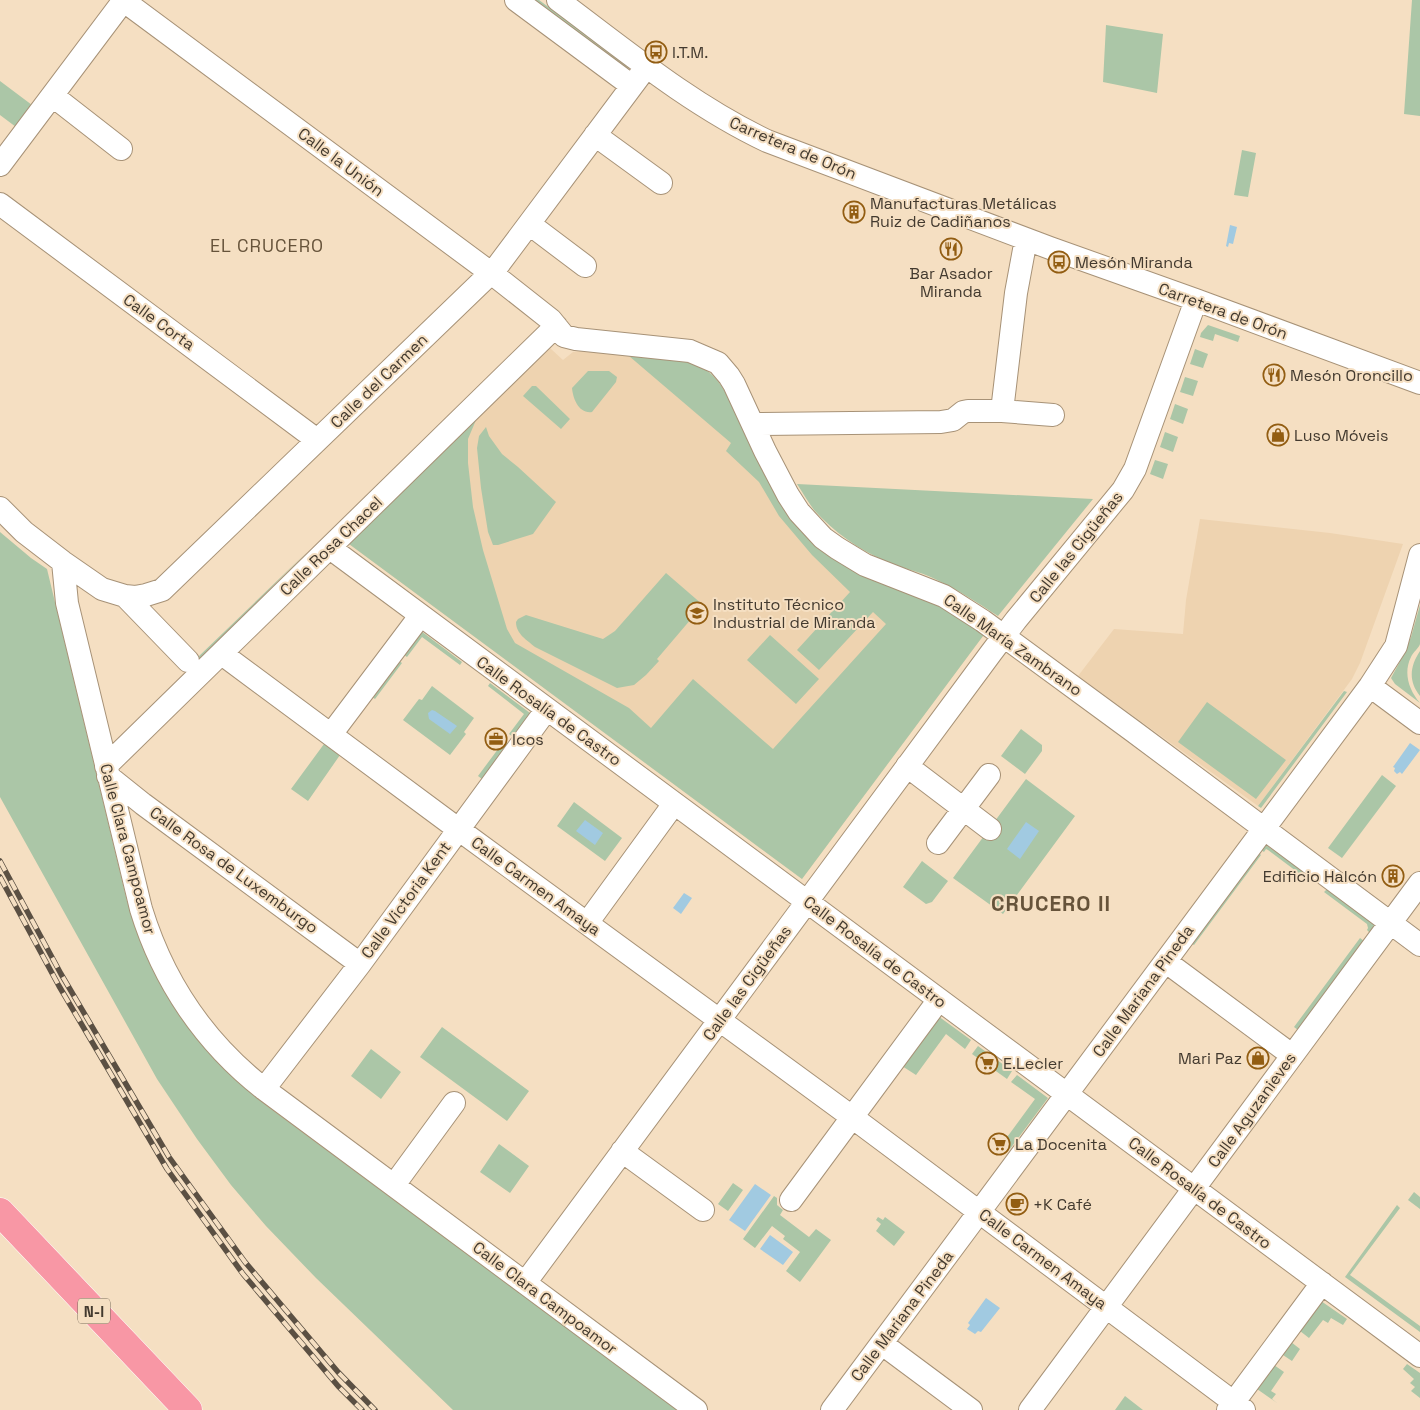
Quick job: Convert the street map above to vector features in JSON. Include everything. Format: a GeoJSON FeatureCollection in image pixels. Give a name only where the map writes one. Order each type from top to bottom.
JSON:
{"type":"FeatureCollection","features":[{"type":"Feature","properties":{"kind":"highway","name":"N-I"},"geometry":{"type":"LineString","coordinates":[[0,1212],[188,1410]]}},
{"type":"Feature","properties":{"kind":"street"},"geometry":{"type":"LineString","coordinates":[[2,157],[53,96],[124,0]]}},
{"type":"Feature","properties":{"kind":"street","name":"Calle la Unión"},"geometry":{"type":"LineString","coordinates":[[124,0],[491,274],[551,320],[556,326]]}},
{"type":"Feature","properties":{"kind":"street"},"geometry":{"type":"LineString","coordinates":[[516,0],[632,86]]}},
{"type":"Feature","properties":{"kind":"street","name":"Carretera de Orón"},"geometry":{"type":"LineString","coordinates":[[558,0],[707,109],[745,131],[767,141],[1026,239],[1420,383]]}},
{"type":"Feature","properties":{"kind":"street","name":"Calle del Carmen"},"geometry":{"type":"LineString","coordinates":[[130,596],[146,595],[162,590],[491,274],[647,66]]}},
{"type":"Feature","properties":{"kind":"street"},"geometry":{"type":"LineString","coordinates":[[53,96],[121,149]]}},
{"type":"Feature","properties":{"kind":"street"},"geometry":{"type":"LineString","coordinates":[[595,135],[660,183]]}},
{"type":"Feature","properties":{"kind":"street","name":"Calle Corta"},"geometry":{"type":"LineString","coordinates":[[0,204],[317,440]]}},
{"type":"Feature","properties":{"kind":"street"},"geometry":{"type":"LineString","coordinates":[[536,229],[585,266]]}},
{"type":"Feature","properties":{"kind":"street"},"geometry":{"type":"LineString","coordinates":[[1002,410],[1015,301],[1026,239]]}},
{"type":"Feature","properties":{"kind":"street","name":"Calle las Cigüeñas"},"geometry":{"type":"LineString","coordinates":[[525,1283],[1004,636],[1123,490],[1135,469],[1196,300]]}},
{"type":"Feature","properties":{"kind":"street","name":"Calle María Zambrano"},"geometry":{"type":"LineString","coordinates":[[556,326],[564,336],[576,340],[690,350],[718,363],[729,376],[788,495],[799,512],[823,538],[865,565],[944,596],[1004,636],[1420,945]]}},
{"type":"Feature","properties":{"kind":"street","name":"Calle Rosa Chacel"},"geometry":{"type":"LineString","coordinates":[[107,771],[222,654],[556,326]]}},
{"type":"Feature","properties":{"kind":"street"},"geometry":{"type":"LineString","coordinates":[[753,424],[941,422],[953,420],[963,412],[968,411],[1002,410],[1053,415]]}},
{"type":"Feature","properties":{"kind":"street"},"geometry":{"type":"LineString","coordinates":[[0,508],[24,532],[102,589],[130,596],[188,661]]}},
{"type":"Feature","properties":{"kind":"street","name":"Calle Rosalía de Castro"},"geometry":{"type":"LineString","coordinates":[[330,548],[1420,1356]]}},
{"type":"Feature","properties":{"kind":"street","name":"Calle Mariana Pineda"},"geometry":{"type":"LineString","coordinates":[[832,1410],[1370,686],[1396,646],[1420,555]]}},
{"type":"Feature","properties":{"kind":"street","name":"Calle Clara Campoamor"},"geometry":{"type":"LineString","coordinates":[[63,562],[67,603],[141,910],[164,969],[186,1006],[207,1034],[238,1068],[264,1090],[696,1410]]}},
{"type":"Feature","properties":{"kind":"street"},"geometry":{"type":"LineString","coordinates":[[338,726],[414,624]]}},
{"type":"Feature","properties":{"kind":"street","name":"Calle Carmen Amaya"},"geometry":{"type":"LineString","coordinates":[[222,654],[719,1020],[857,1110],[979,1212],[1107,1307],[1235,1407]]}},
{"type":"Feature","properties":{"kind":"street"},"geometry":{"type":"LineString","coordinates":[[1370,686],[1420,723]]}},
{"type":"Feature","properties":{"kind":"street","name":"Calle Victoria Kent"},"geometry":{"type":"LineString","coordinates":[[264,1090],[360,964],[547,709]]}},
{"type":"Feature","properties":{"kind":"street"},"geometry":{"type":"LineString","coordinates":[[907,766],[990,829]]}},
{"type":"Feature","properties":{"kind":"street","name":"Calle Rosa de Luxemburgo"},"geometry":{"type":"LineString","coordinates":[[107,771],[143,804],[360,964]]}},
{"type":"Feature","properties":{"kind":"street"},"geometry":{"type":"LineString","coordinates":[[938,843],[989,775]]}},
{"type":"Feature","properties":{"kind":"street"},"geometry":{"type":"LineString","coordinates":[[593,915],[668,812]]}},
{"type":"Feature","properties":{"kind":"street","name":"Calle Aguzanieves"},"geometry":{"type":"LineString","coordinates":[[1030,1410],[1420,882]]}},
{"type":"Feature","properties":{"kind":"street"},"geometry":{"type":"LineString","coordinates":[[1173,967],[1285,1050]]}},
{"type":"Feature","properties":{"kind":"street"},"geometry":{"type":"LineString","coordinates":[[791,1200],[932,1008]]}},
{"type":"Feature","properties":{"kind":"street"},"geometry":{"type":"LineString","coordinates":[[394,1185],[454,1103]]}},
{"type":"Feature","properties":{"kind":"street"},"geometry":{"type":"LineString","coordinates":[[622,1151],[703,1210]]}},
{"type":"Feature","properties":{"kind":"street"},"geometry":{"type":"LineString","coordinates":[[1235,1407],[1322,1283]]}},
{"type":"Feature","properties":{"kind":"street"},"geometry":{"type":"LineString","coordinates":[[889,1349],[971,1410]]}},
{"type":"Feature","properties":{"kind":"shaded area","name":"Instituto Técnico Industrial de Miranda"},"geometry":{"type":"Polygon","coordinates":[[[550,348],[563,360],[573,352],[581,351],[629,356],[711,374],[722,386],[736,413],[856,572],[915,595],[983,636],[802,879],[349,544],[550,348]]]}},
{"type":"Feature","properties":{"kind":"shaded area"},"geometry":{"type":"Polygon","coordinates":[[[1200,519],[1330,533],[1403,544],[1360,663],[1352,679],[1258,806],[1078,676],[1114,629],[1183,634],[1186,600],[1200,519]]]}},
{"type":"Feature","properties":{"kind":"green space"},"geometry":{"type":"Polygon","coordinates":[[[528,0],[539,0],[629,67],[627,70],[528,0]]]}},
{"type":"Feature","properties":{"kind":"green space"},"geometry":{"type":"Polygon","coordinates":[[[1412,0],[1420,0],[1420,116],[1404,114],[1412,0]]]}},
{"type":"Feature","properties":{"kind":"green space"},"geometry":{"type":"Polygon","coordinates":[[[1106,25],[1163,34],[1157,93],[1103,82],[1106,25]]]}},
{"type":"Feature","properties":{"kind":"green space"},"geometry":{"type":"Polygon","coordinates":[[[0,81],[32,105],[16,127],[0,115],[0,81]]]}},
{"type":"Feature","properties":{"kind":"green space"},"geometry":{"type":"Polygon","coordinates":[[[1242,150],[1256,153],[1248,197],[1234,195],[1242,150]]]}},
{"type":"Feature","properties":{"kind":"green space"},"geometry":{"type":"Polygon","coordinates":[[[1208,325],[1240,336],[1238,342],[1215,334],[1213,341],[1200,337],[1208,325]]]}},
{"type":"Feature","properties":{"kind":"green space"},"geometry":{"type":"Polygon","coordinates":[[[1195,349],[1208,354],[1203,368],[1190,364],[1195,349]]]}},
{"type":"Feature","properties":{"kind":"green space"},"geometry":{"type":"Polygon","coordinates":[[[629,356],[682,361],[693,364],[710,373],[722,386],[736,413],[856,572],[943,608],[983,634],[802,879],[349,544],[476,420],[468,439],[468,463],[473,507],[483,550],[507,629],[515,643],[629,708],[651,728],[693,679],[773,749],[886,624],[873,612],[819,670],[797,650],[850,592],[812,555],[779,516],[759,482],[726,451],[731,443],[629,356]]]}},
{"type":"Feature","properties":{"kind":"green space"},"geometry":{"type":"Polygon","coordinates":[[[588,371],[609,371],[617,377],[616,382],[592,412],[584,411],[577,405],[572,388],[588,371]]]}},
{"type":"Feature","properties":{"kind":"green space"},"geometry":{"type":"Polygon","coordinates":[[[1185,377],[1198,381],[1193,396],[1180,392],[1185,377]]]}},
{"type":"Feature","properties":{"kind":"green space"},"geometry":{"type":"Polygon","coordinates":[[[532,386],[536,386],[570,419],[561,429],[523,396],[532,386]]]}},
{"type":"Feature","properties":{"kind":"green space"},"geometry":{"type":"Polygon","coordinates":[[[1175,404],[1188,409],[1183,424],[1170,419],[1175,404]]]}},
{"type":"Feature","properties":{"kind":"green space"},"geometry":{"type":"Polygon","coordinates":[[[486,427],[489,436],[502,454],[556,502],[533,534],[498,545],[493,545],[488,532],[481,488],[477,448],[479,436],[486,427]]]}},
{"type":"Feature","properties":{"kind":"green space"},"geometry":{"type":"Polygon","coordinates":[[[1165,432],[1178,437],[1173,452],[1160,447],[1165,432]]]}},
{"type":"Feature","properties":{"kind":"green space"},"geometry":{"type":"Polygon","coordinates":[[[1155,460],[1168,464],[1163,479],[1150,474],[1155,460]]]}},
{"type":"Feature","properties":{"kind":"green space"},"geometry":{"type":"Polygon","coordinates":[[[797,484],[1093,499],[998,616],[943,583],[923,574],[897,566],[865,551],[838,533],[822,518],[814,510],[797,484]]]}},
{"type":"Feature","properties":{"kind":"green space"},"geometry":{"type":"Polygon","coordinates":[[[0,532],[47,569],[127,901],[154,969],[177,1011],[191,1031],[229,1073],[267,1106],[678,1410],[453,1410],[316,1278],[266,1226],[231,1185],[197,1139],[157,1079],[0,797],[0,532]]]}},
{"type":"Feature","properties":{"kind":"green space"},"geometry":{"type":"Polygon","coordinates":[[[307,552],[198,661],[197,658],[307,552]]]}},
{"type":"Feature","properties":{"kind":"green space"},"geometry":{"type":"Polygon","coordinates":[[[666,573],[703,605],[657,659],[659,661],[634,685],[617,688],[535,647],[523,636],[516,626],[518,619],[526,615],[603,639],[615,631],[666,573]]]}},
{"type":"Feature","properties":{"kind":"green space"},"geometry":{"type":"Polygon","coordinates":[[[1420,605],[1420,644],[1411,657],[1407,675],[1410,687],[1420,703],[1395,684],[1391,678],[1411,637],[1420,605]]]}},
{"type":"Feature","properties":{"kind":"green space"},"geometry":{"type":"Polygon","coordinates":[[[421,631],[462,662],[460,665],[422,637],[407,657],[404,655],[421,631]]]}},
{"type":"Feature","properties":{"kind":"green space"},"geometry":{"type":"Polygon","coordinates":[[[770,635],[819,679],[796,704],[747,660],[770,635]]]}},
{"type":"Feature","properties":{"kind":"green space"},"geometry":{"type":"Polygon","coordinates":[[[1420,651],[1420,696],[1412,679],[1412,668],[1420,651]]]}},
{"type":"Feature","properties":{"kind":"green space"},"geometry":{"type":"Polygon","coordinates":[[[399,661],[402,663],[375,699],[372,697],[399,661]]]}},
{"type":"Feature","properties":{"kind":"green space"},"geometry":{"type":"Polygon","coordinates":[[[490,683],[530,713],[513,737],[509,734],[524,714],[488,686],[490,683]]]}},
{"type":"Feature","properties":{"kind":"green space"},"geometry":{"type":"Polygon","coordinates":[[[432,686],[474,718],[464,732],[466,734],[450,755],[403,720],[432,686]]]}},
{"type":"Feature","properties":{"kind":"green space"},"geometry":{"type":"Polygon","coordinates":[[[1344,691],[1347,692],[1261,808],[1258,806],[1344,691]]]}},
{"type":"Feature","properties":{"kind":"green space"},"geometry":{"type":"Polygon","coordinates":[[[1207,702],[1286,760],[1256,799],[1178,742],[1207,702]]]}},
{"type":"Feature","properties":{"kind":"green space"},"geometry":{"type":"Polygon","coordinates":[[[1021,729],[1042,745],[1042,751],[1025,774],[1001,756],[1021,729]]]}},
{"type":"Feature","properties":{"kind":"green space"},"geometry":{"type":"Polygon","coordinates":[[[504,741],[508,743],[482,779],[478,776],[504,741]]]}},
{"type":"Feature","properties":{"kind":"green space"},"geometry":{"type":"Polygon","coordinates":[[[324,744],[340,755],[308,801],[291,789],[324,744]]]}},
{"type":"Feature","properties":{"kind":"green space"},"geometry":{"type":"Polygon","coordinates":[[[1382,775],[1396,786],[1342,858],[1328,848],[1382,775]]]}},
{"type":"Feature","properties":{"kind":"green space"},"geometry":{"type":"Polygon","coordinates":[[[1026,779],[1075,816],[1003,914],[953,878],[1026,779]]]}},
{"type":"Feature","properties":{"kind":"green space"},"geometry":{"type":"Polygon","coordinates":[[[574,802],[622,838],[605,861],[557,826],[574,802]]]}},
{"type":"Feature","properties":{"kind":"green space"},"geometry":{"type":"Polygon","coordinates":[[[1266,845],[1314,879],[1312,883],[1268,850],[1266,849],[1264,852],[1261,850],[1266,845]]]}},
{"type":"Feature","properties":{"kind":"green space"},"geometry":{"type":"Polygon","coordinates":[[[1259,853],[1261,855],[1194,945],[1192,944],[1259,853]]]}},
{"type":"Feature","properties":{"kind":"green space"},"geometry":{"type":"Polygon","coordinates":[[[922,861],[948,881],[932,902],[926,904],[903,887],[922,861]]]}},
{"type":"Feature","properties":{"kind":"green space"},"geometry":{"type":"Polygon","coordinates":[[[1327,889],[1375,925],[1370,933],[1367,930],[1367,924],[1324,892],[1327,889]]]}},
{"type":"Feature","properties":{"kind":"green space"},"geometry":{"type":"Polygon","coordinates":[[[1360,938],[1364,941],[1298,1030],[1294,1027],[1360,938]]]}},
{"type":"Feature","properties":{"kind":"green space"},"geometry":{"type":"Polygon","coordinates":[[[938,1016],[971,1040],[965,1049],[946,1034],[916,1075],[902,1066],[938,1016]]]}},
{"type":"Feature","properties":{"kind":"green space"},"geometry":{"type":"Polygon","coordinates":[[[442,1027],[529,1091],[507,1121],[420,1057],[442,1027]]]}},
{"type":"Feature","properties":{"kind":"green space"},"geometry":{"type":"Polygon","coordinates":[[[978,1046],[1012,1071],[1007,1079],[972,1054],[978,1046]]]}},
{"type":"Feature","properties":{"kind":"green space"},"geometry":{"type":"Polygon","coordinates":[[[371,1049],[401,1072],[381,1099],[351,1076],[371,1049]]]}},
{"type":"Feature","properties":{"kind":"green space"},"geometry":{"type":"Polygon","coordinates":[[[1017,1075],[1048,1098],[1010,1149],[1002,1144],[1035,1099],[1011,1082],[1017,1075]]]}},
{"type":"Feature","properties":{"kind":"green space"},"geometry":{"type":"Polygon","coordinates":[[[499,1144],[529,1166],[510,1193],[480,1172],[499,1144]]]}},
{"type":"Feature","properties":{"kind":"green space"},"geometry":{"type":"Polygon","coordinates":[[[733,1183],[743,1190],[728,1211],[718,1204],[733,1183]]]}},
{"type":"Feature","properties":{"kind":"green space"},"geometry":{"type":"Polygon","coordinates":[[[1414,1192],[1420,1197],[1420,1209],[1408,1200],[1414,1192]]]}},
{"type":"Feature","properties":{"kind":"green space"},"geometry":{"type":"Polygon","coordinates":[[[774,1196],[777,1198],[777,1205],[783,1210],[780,1215],[809,1237],[816,1229],[831,1240],[800,1282],[786,1271],[800,1252],[783,1239],[785,1236],[772,1226],[755,1248],[743,1239],[774,1196]]]}},
{"type":"Feature","properties":{"kind":"green space"},"geometry":{"type":"Polygon","coordinates":[[[1397,1205],[1400,1208],[1350,1275],[1420,1326],[1420,1332],[1345,1277],[1397,1205]]]}},
{"type":"Feature","properties":{"kind":"green space"},"geometry":{"type":"Polygon","coordinates":[[[878,1217],[883,1220],[885,1217],[905,1232],[894,1246],[876,1231],[881,1224],[876,1220],[878,1217]]]}},
{"type":"Feature","properties":{"kind":"green space"},"geometry":{"type":"Polygon","coordinates":[[[1321,1301],[1347,1319],[1343,1325],[1331,1318],[1328,1323],[1323,1320],[1309,1338],[1300,1331],[1321,1301]]]}},
{"type":"Feature","properties":{"kind":"green space"},"geometry":{"type":"Polygon","coordinates":[[[1291,1342],[1300,1349],[1292,1361],[1283,1355],[1291,1342]]]}},
{"type":"Feature","properties":{"kind":"green space"},"geometry":{"type":"Polygon","coordinates":[[[1407,1364],[1420,1373],[1420,1398],[1411,1391],[1415,1387],[1410,1383],[1414,1379],[1403,1369],[1407,1364]]]}},
{"type":"Feature","properties":{"kind":"green space"},"geometry":{"type":"Polygon","coordinates":[[[1274,1365],[1284,1372],[1271,1391],[1276,1394],[1272,1399],[1277,1403],[1257,1389],[1274,1365]]]}},
{"type":"Feature","properties":{"kind":"green space"},"geometry":{"type":"Polygon","coordinates":[[[1125,1396],[1143,1410],[1115,1410],[1125,1396]]]}},
{"type":"Feature","properties":{"kind":"water"},"geometry":{"type":"Polygon","coordinates":[[[1230,225],[1237,227],[1233,244],[1229,243],[1228,247],[1226,246],[1230,225]]]}},
{"type":"Feature","properties":{"kind":"water"},"geometry":{"type":"Polygon","coordinates":[[[432,710],[457,726],[450,734],[429,719],[428,713],[432,710]]]}},
{"type":"Feature","properties":{"kind":"water"},"geometry":{"type":"Polygon","coordinates":[[[1410,743],[1420,750],[1402,774],[1400,772],[1397,774],[1393,767],[1410,743]]]}},
{"type":"Feature","properties":{"kind":"water"},"geometry":{"type":"Polygon","coordinates":[[[585,820],[603,833],[595,845],[576,831],[585,820]]]}},
{"type":"Feature","properties":{"kind":"water"},"geometry":{"type":"Polygon","coordinates":[[[1026,822],[1039,831],[1020,859],[1007,849],[1026,822]]]}},
{"type":"Feature","properties":{"kind":"water"},"geometry":{"type":"Polygon","coordinates":[[[684,893],[692,898],[681,914],[673,908],[684,893]]]}},
{"type":"Feature","properties":{"kind":"water"},"geometry":{"type":"Polygon","coordinates":[[[755,1184],[771,1195],[745,1231],[729,1220],[755,1184]]]}},
{"type":"Feature","properties":{"kind":"water"},"geometry":{"type":"Polygon","coordinates":[[[770,1235],[793,1252],[783,1265],[760,1249],[770,1235]]]}},
{"type":"Feature","properties":{"kind":"water"},"geometry":{"type":"Polygon","coordinates":[[[986,1298],[1000,1308],[981,1332],[978,1331],[975,1334],[967,1329],[970,1325],[968,1323],[986,1298]]]}},
{"type":"Feature","properties":{"kind":"railway"},"geometry":{"type":"LineString","coordinates":[[0,861],[61,974],[169,1157],[245,1262],[338,1372],[375,1410]]}},
{"type":"Feature","properties":{"kind":"railway"},"geometry":{"type":"LineString","coordinates":[[0,877],[59,986],[167,1169],[243,1274],[338,1386],[362,1410]]}},
{"type":"Feature","properties":{"kind":"place","name":"I.T.M."},"geometry":{"type":"Point","coordinates":[656,52]}},
{"type":"Feature","properties":{"kind":"place","name":"Manufacturas Metálicas Ruiz de Cadiñanos"},"geometry":{"type":"Point","coordinates":[854,212]}},
{"type":"Feature","properties":{"kind":"place","name":"Bar Asador Miranda"},"geometry":{"type":"Point","coordinates":[951,249]}},
{"type":"Feature","properties":{"kind":"place","name":"Mesón Miranda"},"geometry":{"type":"Point","coordinates":[1059,262]}},
{"type":"Feature","properties":{"kind":"place","name":"Mesón Oroncillo"},"geometry":{"type":"Point","coordinates":[1274,375]}},
{"type":"Feature","properties":{"kind":"place","name":"Luso Móveis"},"geometry":{"type":"Point","coordinates":[1278,435]}},
{"type":"Feature","properties":{"kind":"place","name":"Instituto Técnico Industrial de Miranda"},"geometry":{"type":"Point","coordinates":[697,613]}},
{"type":"Feature","properties":{"kind":"place","name":"Icos"},"geometry":{"type":"Point","coordinates":[496,739]}},
{"type":"Feature","properties":{"kind":"place","name":"Edificio Halcón"},"geometry":{"type":"Point","coordinates":[1393,876]}},
{"type":"Feature","properties":{"kind":"place","name":"Mari Paz"},"geometry":{"type":"Point","coordinates":[1258,1058]}},
{"type":"Feature","properties":{"kind":"place","name":"E.Lecler"},"geometry":{"type":"Point","coordinates":[987,1063]}},
{"type":"Feature","properties":{"kind":"place","name":"La Docenita"},"geometry":{"type":"Point","coordinates":[999,1144]}},
{"type":"Feature","properties":{"kind":"place","name":"+K Café"},"geometry":{"type":"Point","coordinates":[1017,1204]}},
{"type":"Feature","properties":{"kind":"district","name":"EL CRUCERO"},"geometry":{"type":"Point","coordinates":[267,245]}},
{"type":"Feature","properties":{"kind":"district","name":"CRUCERO II"},"geometry":{"type":"Point","coordinates":[1051,903]}}]}
